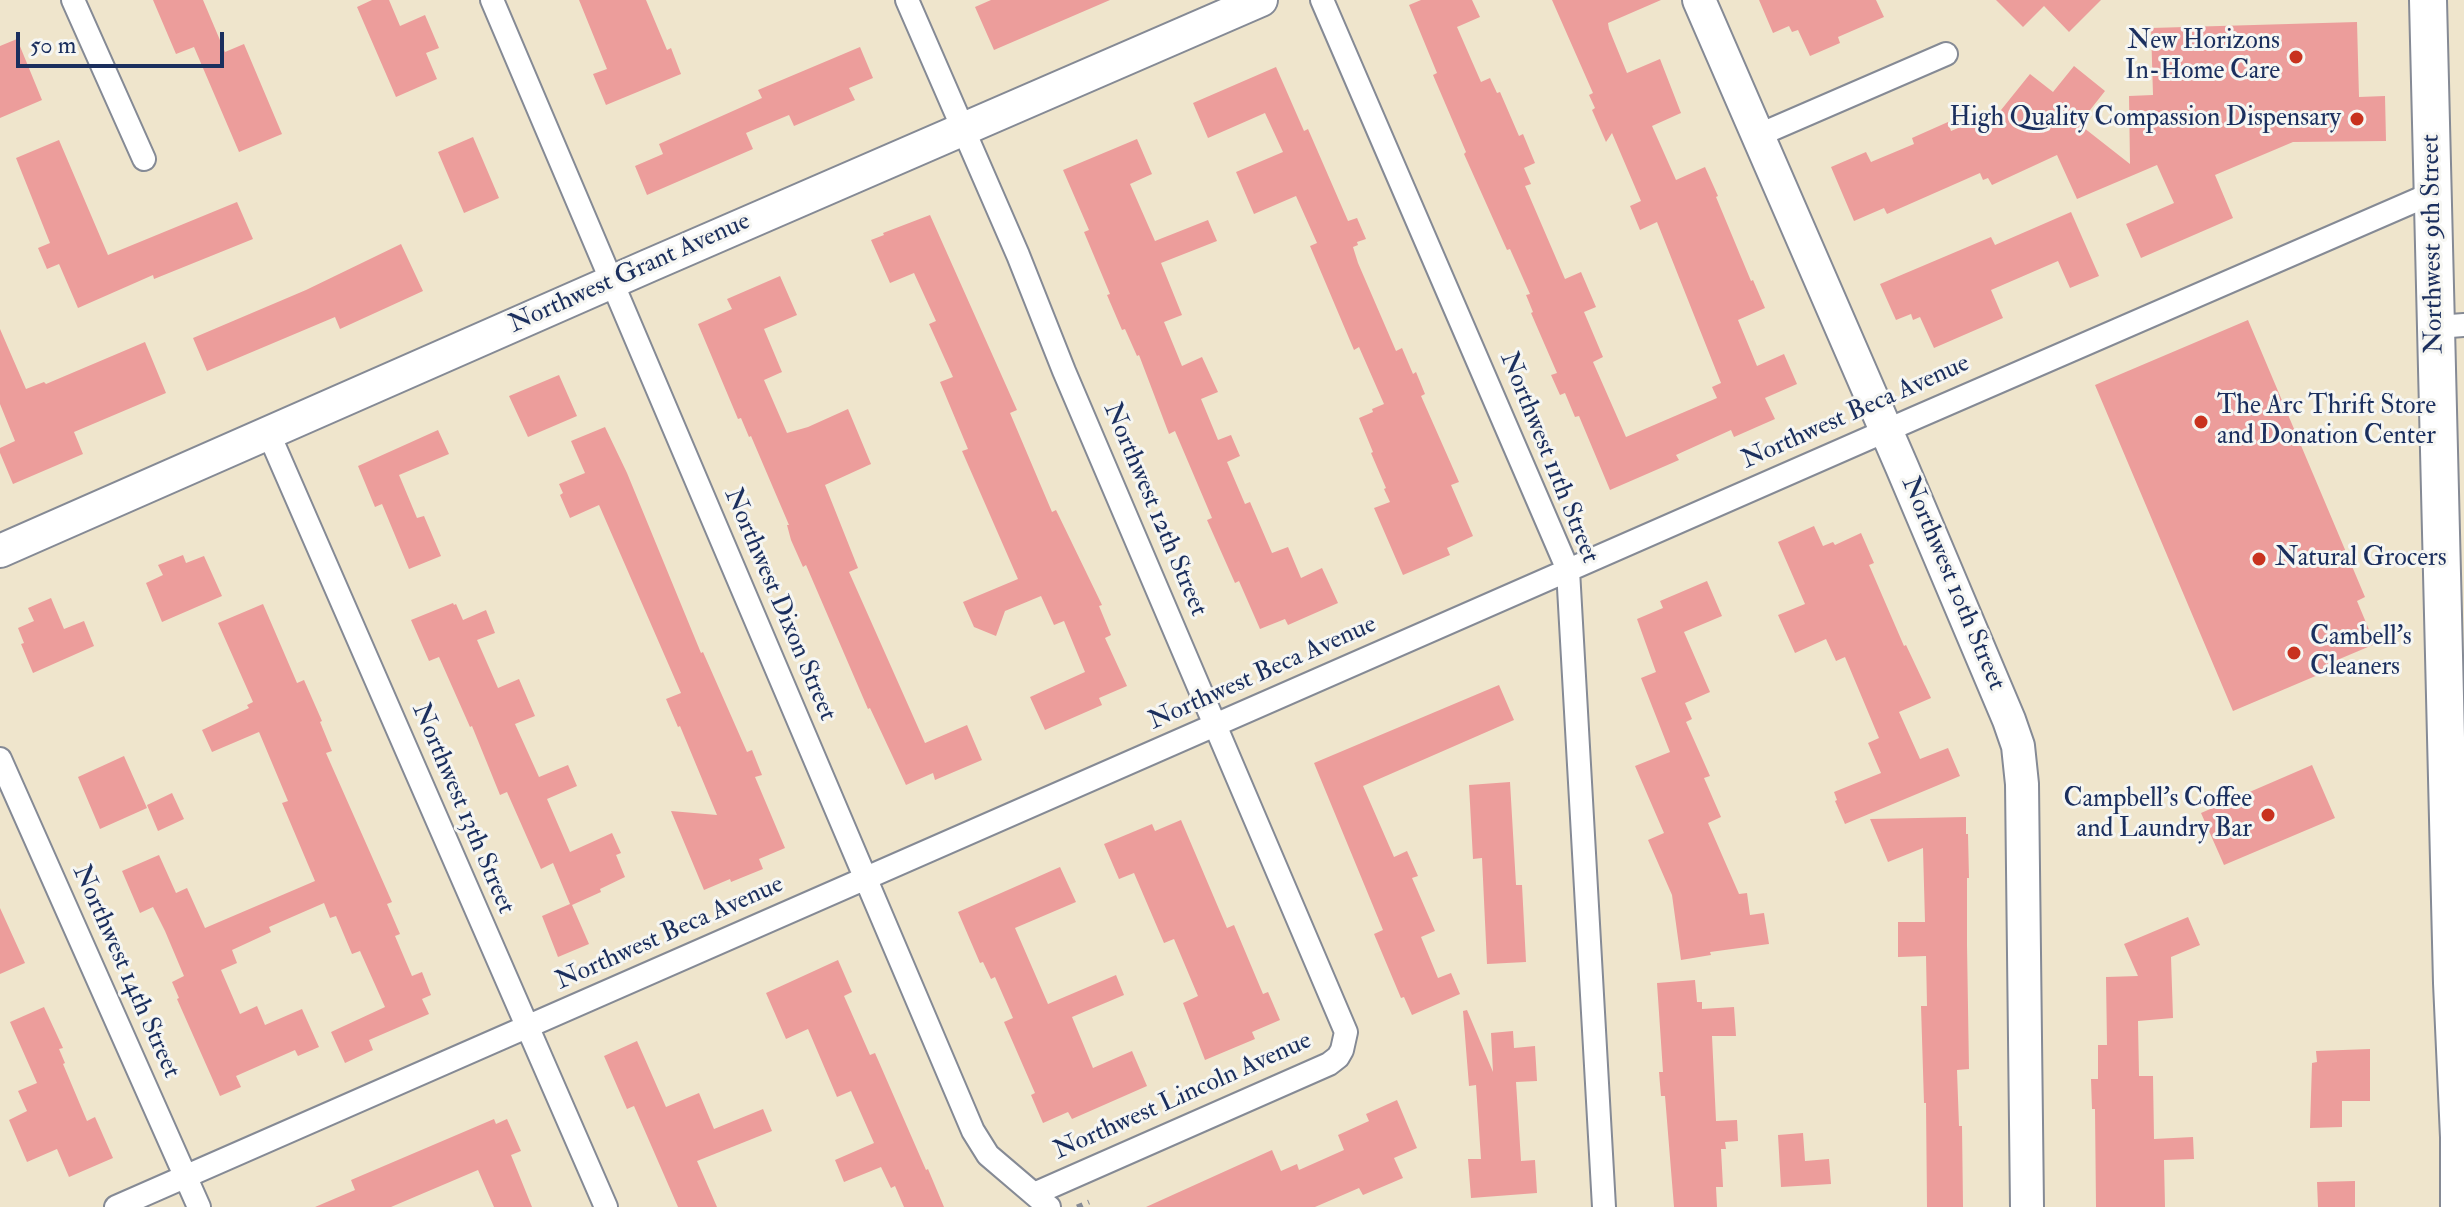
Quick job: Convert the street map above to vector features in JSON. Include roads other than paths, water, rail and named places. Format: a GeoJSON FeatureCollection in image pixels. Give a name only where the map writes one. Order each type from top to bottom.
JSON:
{"type":"FeatureCollection","features":[{"type":"Feature","properties":{"kind":"main road","name":"Northwest Grant Avenue"},"geometry":{"type":"LineString","coordinates":[[0,551],[1261,0]]}},
{"type":"Feature","properties":{"kind":"main road","name":"Northwest 10th Street"},"geometry":{"type":"LineString","coordinates":[[1699,0],[1886,431],[2018,746],[2022,784],[2027,1207]]}},
{"type":"Feature","properties":{"kind":"main road","name":"Northwest 9th Street"},"geometry":{"type":"LineString","coordinates":[[2428,0],[2433,193],[2450,326],[2452,983],[2461,1137],[2459,1207]]}},
{"type":"Feature","properties":{"kind":"street"},"geometry":{"type":"LineString","coordinates":[[73,0],[144,159]]}},
{"type":"Feature","properties":{"kind":"street","name":"Northwest Dixon Street"},"geometry":{"type":"LineString","coordinates":[[492,0],[973,1131],[988,1155],[1042,1200]]}},
{"type":"Feature","properties":{"kind":"street","name":"Northwest 12th Street"},"geometry":{"type":"LineString","coordinates":[[907,0],[1342,1021],[1346,1032],[1345,1042]]}},
{"type":"Feature","properties":{"kind":"street","name":"Northwest 11th Street"},"geometry":{"type":"LineString","coordinates":[[1322,0],[1568,570],[1604,1207]]}},
{"type":"Feature","properties":{"kind":"street"},"geometry":{"type":"LineString","coordinates":[[1759,135],[1946,54]]}},
{"type":"Feature","properties":{"kind":"street","name":"Northwest Beca Avenue"},"geometry":{"type":"LineString","coordinates":[[116,1207],[2433,193]]}},
{"type":"Feature","properties":{"kind":"street","name":"Northwest 13th Street"},"geometry":{"type":"LineString","coordinates":[[268,432],[606,1207]]}},
{"type":"Feature","properties":{"kind":"street","name":"Northwest 14th Street"},"geometry":{"type":"LineString","coordinates":[[0,759],[199,1207]]}},
{"type":"Feature","properties":{"kind":"street","name":"Northwest Lincoln Avenue"},"geometry":{"type":"LineString","coordinates":[[1042,1200],[1329,1064],[1338,1057],[1345,1042]]}},
{"type":"Feature","properties":{"kind":"place","name":"New Horizons In-Home Care"},"geometry":{"type":"Point","coordinates":[2296,57]}},
{"type":"Feature","properties":{"kind":"place","name":"High Quality Compassion Dispensary"},"geometry":{"type":"Point","coordinates":[2357,119]}},
{"type":"Feature","properties":{"kind":"place","name":"The Arc Thrift Store and Donation Center"},"geometry":{"type":"Point","coordinates":[2201,422]}},
{"type":"Feature","properties":{"kind":"place","name":"Natural Grocers"},"geometry":{"type":"Point","coordinates":[2259,559]}},
{"type":"Feature","properties":{"kind":"place","name":"Cambell's Cleaners"},"geometry":{"type":"Point","coordinates":[2294,653]}},
{"type":"Feature","properties":{"kind":"place","name":"Campbell's Coffee and Laundry Bar"},"geometry":{"type":"Point","coordinates":[2268,815]}}]}
